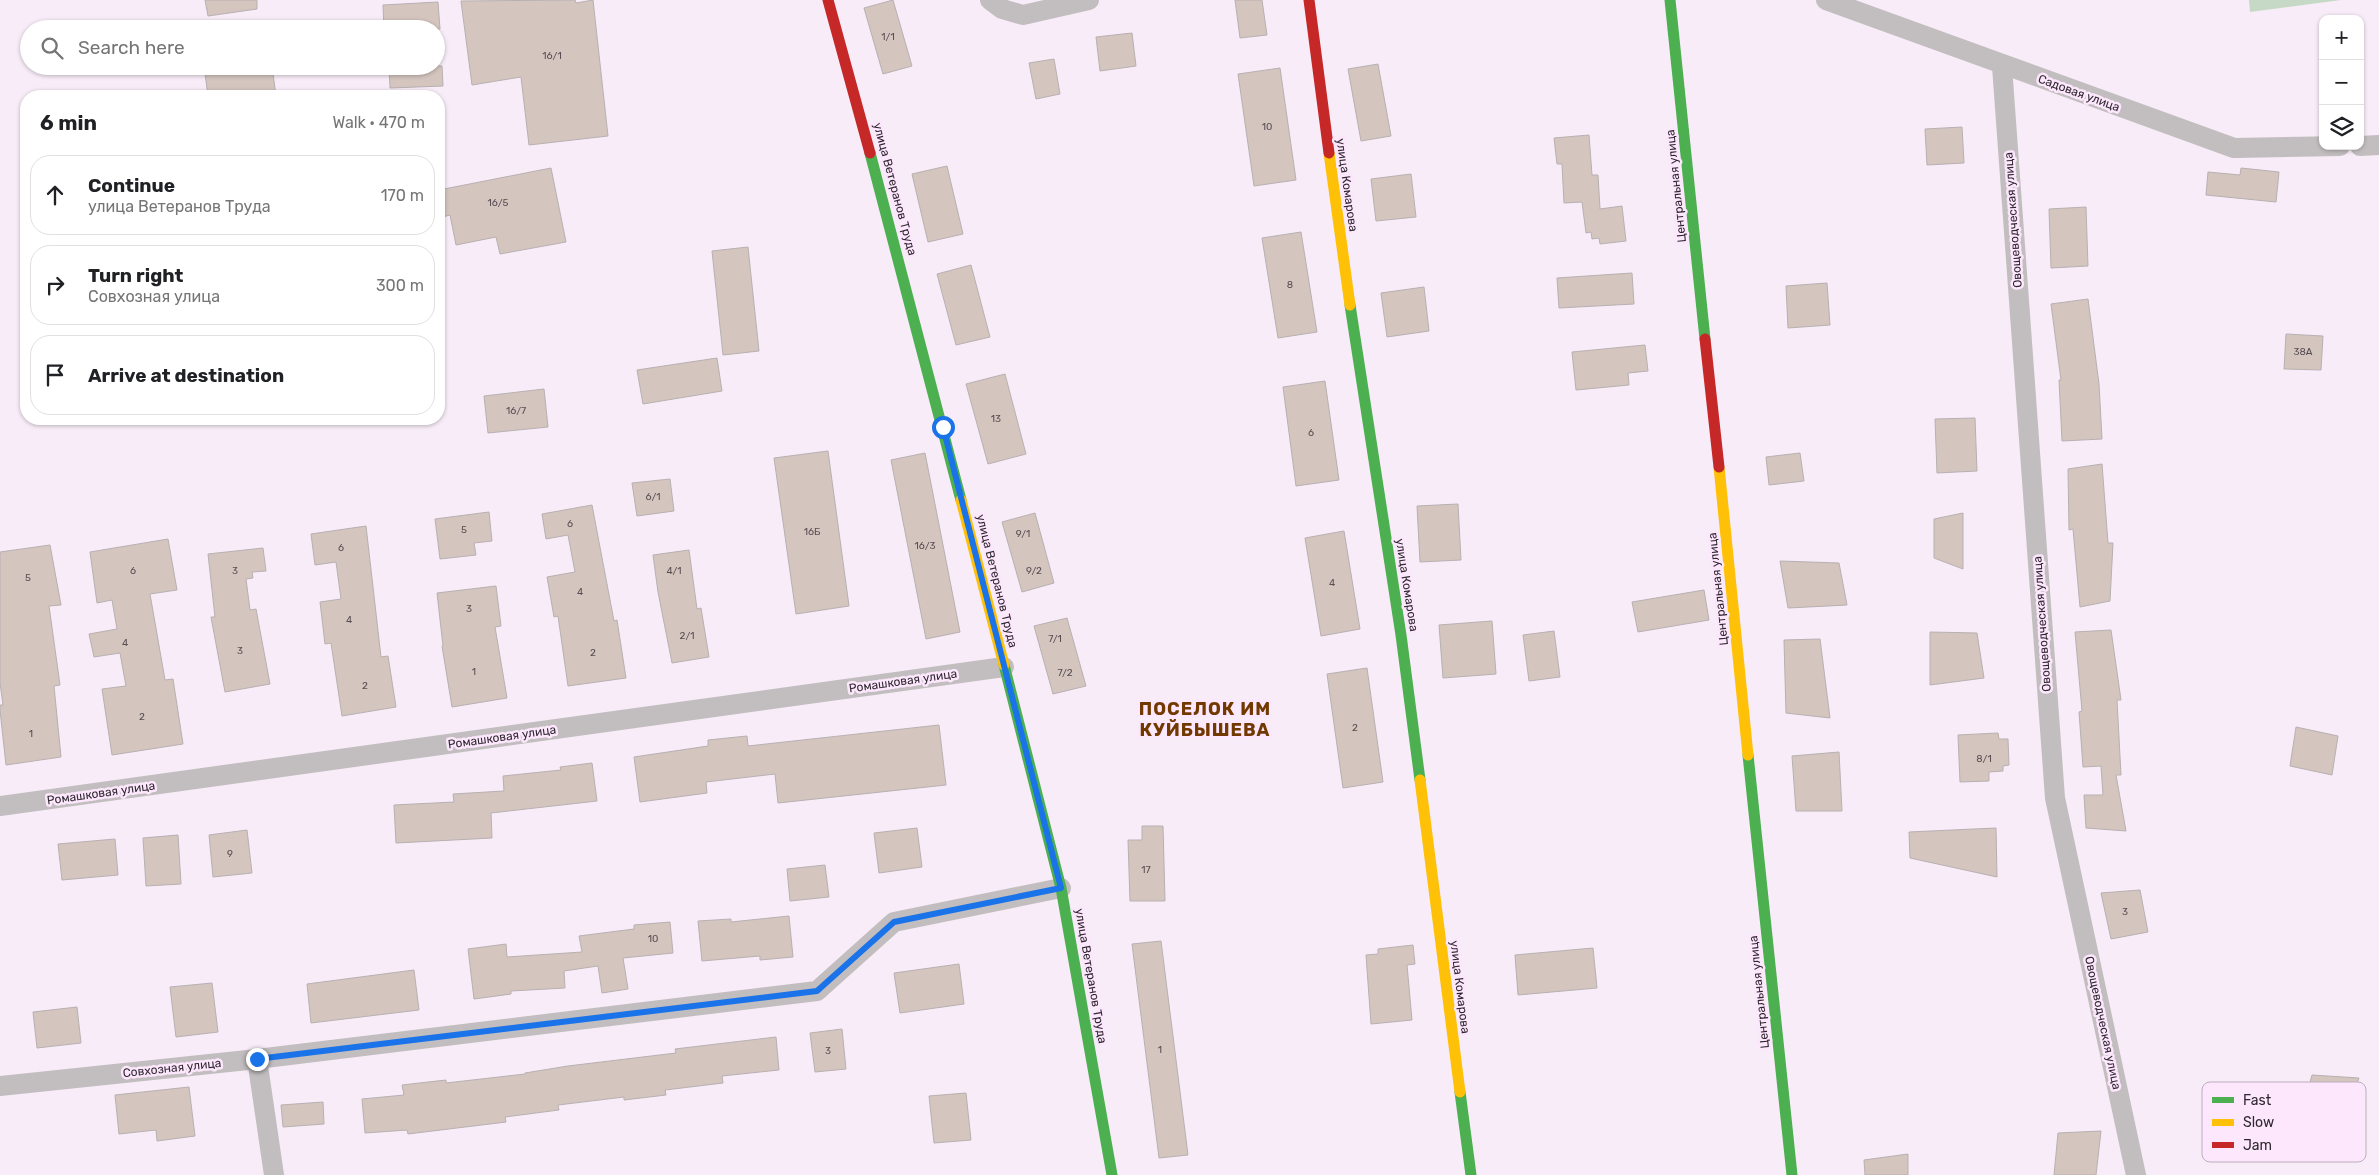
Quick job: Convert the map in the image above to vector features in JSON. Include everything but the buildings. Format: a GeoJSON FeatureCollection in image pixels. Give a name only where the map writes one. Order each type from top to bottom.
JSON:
{"type":"FeatureCollection","features":[{"type":"Feature","properties":{"kind":"street","name":"улица Ветеранов Труда"},"geometry":{"type":"LineString","coordinates":[[828,0],[886,209],[1061,888],[1112,1175]]}},
{"type":"Feature","properties":{"kind":"street"},"geometry":{"type":"LineString","coordinates":[[990,0],[1002,9],[1022,15],[1089,0]]}},
{"type":"Feature","properties":{"kind":"street","name":"улица Комарова"},"geometry":{"type":"LineString","coordinates":[[1308,0],[1355,344],[1401,635],[1471,1175]]}},
{"type":"Feature","properties":{"kind":"street","name":"Центральная улица"},"geometry":{"type":"LineString","coordinates":[[1670,0],[1792,1175]]}},
{"type":"Feature","properties":{"kind":"street","name":"Садовая улица"},"geometry":{"type":"LineString","coordinates":[[1826,0],[2002,66],[2234,148],[2319,146]]}},
{"type":"Feature","properties":{"kind":"street","name":"Овощеводческая улица"},"geometry":{"type":"LineString","coordinates":[[2002,66],[2055,798],[2136,1175]]}},
{"type":"Feature","properties":{"kind":"street"},"geometry":{"type":"LineString","coordinates":[[2364,146],[2379,146]]}},
{"type":"Feature","properties":{"kind":"street","name":"Ромашковая улица"},"geometry":{"type":"LineString","coordinates":[[0,806],[1004,667]]}},
{"type":"Feature","properties":{"kind":"street","name":"Совхозная улица"},"geometry":{"type":"LineString","coordinates":[[0,1086],[257,1059],[817,991],[894,922],[1061,888]]}},
{"type":"Feature","properties":{"kind":"street"},"geometry":{"type":"LineString","coordinates":[[257,1059],[274,1175]]}},
{"type":"Feature","properties":{"kind":"green space"},"geometry":{"type":"Polygon","coordinates":[[[2249,0],[2341,0],[2250,12],[2249,0]]]}},
{"type":"Feature","properties":{"kind":"traffic: fast"},"geometry":{"type":"LineString","coordinates":[[1670,0],[1705,339]]}},
{"type":"Feature","properties":{"kind":"traffic: fast"},"geometry":{"type":"LineString","coordinates":[[870,153],[961,500]]}},
{"type":"Feature","properties":{"kind":"traffic: fast"},"geometry":{"type":"LineString","coordinates":[[1350,305],[1401,635],[1420,780]]}},
{"type":"Feature","properties":{"kind":"traffic: fast"},"geometry":{"type":"LineString","coordinates":[[1004,665],[1061,888],[1112,1175]]}},
{"type":"Feature","properties":{"kind":"traffic: fast"},"geometry":{"type":"LineString","coordinates":[[1748,755],[1792,1175]]}},
{"type":"Feature","properties":{"kind":"traffic: fast"},"geometry":{"type":"LineString","coordinates":[[1460,1092],[1471,1175]]}},
{"type":"Feature","properties":{"kind":"traffic: slow"},"geometry":{"type":"LineString","coordinates":[[1329,153],[1350,305]]}},
{"type":"Feature","properties":{"kind":"traffic: slow"},"geometry":{"type":"LineString","coordinates":[[1719,467],[1748,755]]}},
{"type":"Feature","properties":{"kind":"traffic: slow"},"geometry":{"type":"LineString","coordinates":[[961,500],[1004,665]]}},
{"type":"Feature","properties":{"kind":"traffic: slow"},"geometry":{"type":"LineString","coordinates":[[1420,780],[1460,1092]]}},
{"type":"Feature","properties":{"kind":"traffic: jam"},"geometry":{"type":"LineString","coordinates":[[828,0],[870,153]]}},
{"type":"Feature","properties":{"kind":"traffic: jam"},"geometry":{"type":"LineString","coordinates":[[1309,0],[1329,153]]}},
{"type":"Feature","properties":{"kind":"traffic: jam"},"geometry":{"type":"LineString","coordinates":[[1705,339],[1719,467]]}},
{"type":"Feature","properties":{"kind":"district","name":"ПОСЕЛОК ИМ КУЙБЫШЕВА"},"geometry":{"type":"Point","coordinates":[1205,720]}},
{"type":"Feature","properties":{"kind":"route"},"geometry":{"type":"LineString","coordinates":[[257,1059],[817,991],[894,922],[1061,888],[943,427]]}}]}
